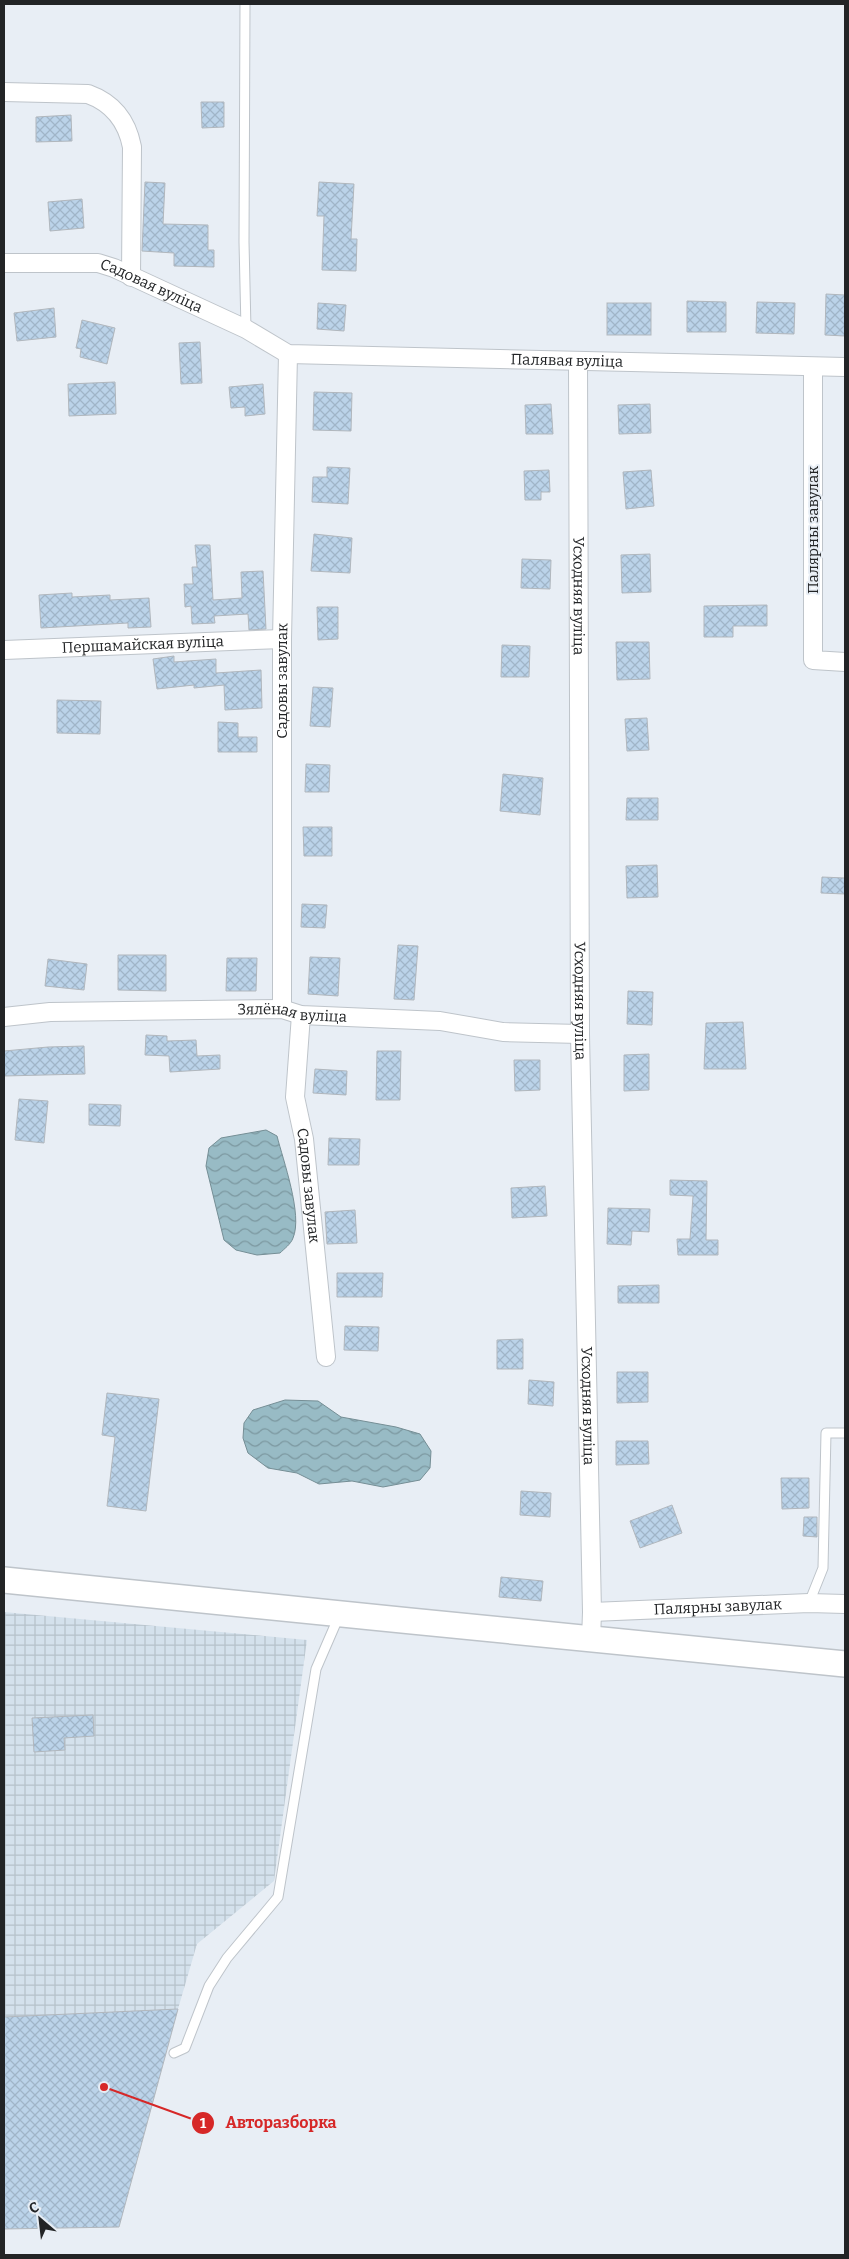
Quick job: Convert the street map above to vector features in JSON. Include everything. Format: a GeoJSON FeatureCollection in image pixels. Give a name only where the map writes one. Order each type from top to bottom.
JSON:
{"type":"FeatureCollection","features":[{"type":"Feature","properties":{"kind":"street"},"geometry":{"type":"LineString","coordinates":[[4,92],[88,94],[114,108],[129,133],[132,147],[131,277]]}},
{"type":"Feature","properties":{"kind":"street","name":"Садовая вуліца"},"geometry":{"type":"LineString","coordinates":[[4,263],[98,263],[114,268],[246,329],[288,354]]}},
{"type":"Feature","properties":{"kind":"street","name":"Палявая вуліца"},"geometry":{"type":"LineString","coordinates":[[288,354],[845,367]]}},
{"type":"Feature","properties":{"kind":"street","name":"Садовы завулак"},"geometry":{"type":"LineString","coordinates":[[282,1009],[282,639],[288,354]]}},
{"type":"Feature","properties":{"kind":"street","name":"Усходняя вуліца"},"geometry":{"type":"LineString","coordinates":[[578,361],[580,1034],[592,1612],[590,1640]]}},
{"type":"Feature","properties":{"kind":"street","name":"Палярны завулак"},"geometry":{"type":"LineString","coordinates":[[813,367],[813,660],[845,662]]}},
{"type":"Feature","properties":{"kind":"street","name":"Першамайская вуліца"},"geometry":{"type":"LineString","coordinates":[[4,650],[282,639]]}},
{"type":"Feature","properties":{"kind":"street","name":"Зялёная вуліца"},"geometry":{"type":"LineString","coordinates":[[4,1017],[50,1012],[282,1009],[301,1015],[440,1021],[503,1032],[580,1034]]}},
{"type":"Feature","properties":{"kind":"street","name":"Садовы завулак"},"geometry":{"type":"LineString","coordinates":[[301,1015],[295,1097],[304,1139],[326,1357]]}},
{"type":"Feature","properties":{"kind":"street"},"geometry":{"type":"LineString","coordinates":[[4,1580],[341,1612],[590,1640],[845,1664]]}},
{"type":"Feature","properties":{"kind":"street","name":"Палярны завулак"},"geometry":{"type":"LineString","coordinates":[[592,1612],[809,1603],[845,1604]]}},
{"type":"Feature","properties":{"kind":"lane"},"geometry":{"type":"LineString","coordinates":[[245,4],[244,242],[246,329]]}},
{"type":"Feature","properties":{"kind":"lane"},"geometry":{"type":"LineString","coordinates":[[809,1603],[823,1568],[826,1433],[845,1433]]}},
{"type":"Feature","properties":{"kind":"lane"},"geometry":{"type":"LineString","coordinates":[[174,2054],[185,2048],[209,1986],[227,1958],[278,1897],[316,1669],[341,1612]]}},
{"type":"Feature","properties":{"kind":"shaded area"},"geometry":{"type":"Polygon","coordinates":[[[4,1612],[307,1640],[274,1881],[197,1944],[178,2009],[4,2017],[4,1612]]]}},
{"type":"Feature","properties":{"kind":"water"},"geometry":{"type":"Polygon","coordinates":[[[266,1130],[277,1136],[291,1187],[296,1216],[292,1240],[280,1253],[257,1255],[236,1250],[224,1240],[206,1166],[209,1148],[221,1138],[266,1130]]]}},
{"type":"Feature","properties":{"kind":"water"},"geometry":{"type":"Polygon","coordinates":[[[285,1400],[318,1401],[341,1417],[396,1427],[420,1434],[431,1451],[430,1468],[420,1480],[383,1487],[352,1481],[319,1484],[297,1473],[268,1468],[248,1453],[243,1438],[244,1423],[253,1410],[285,1400]]]}},
{"type":"Feature","properties":{"kind":"building"},"geometry":{"type":"Polygon","coordinates":[[[201,102],[224,102],[224,127],[202,128],[201,102]]]}},
{"type":"Feature","properties":{"kind":"building"},"geometry":{"type":"Polygon","coordinates":[[[71,115],[72,141],[36,142],[36,117],[71,115]]]}},
{"type":"Feature","properties":{"kind":"building"},"geometry":{"type":"Polygon","coordinates":[[[145,182],[165,183],[163,224],[208,225],[208,250],[214,250],[214,267],[174,266],[174,253],[142,251],[145,182]]]}},
{"type":"Feature","properties":{"kind":"building"},"geometry":{"type":"Polygon","coordinates":[[[319,182],[354,184],[351,239],[357,239],[356,271],[322,270],[324,216],[317,216],[319,182]]]}},
{"type":"Feature","properties":{"kind":"building"},"geometry":{"type":"Polygon","coordinates":[[[82,199],[84,228],[50,231],[48,202],[82,199]]]}},
{"type":"Feature","properties":{"kind":"building"},"geometry":{"type":"Polygon","coordinates":[[[826,294],[845,295],[845,336],[825,335],[826,294]]]}},
{"type":"Feature","properties":{"kind":"building"},"geometry":{"type":"Polygon","coordinates":[[[687,301],[726,302],[726,332],[687,332],[687,301]]]}},
{"type":"Feature","properties":{"kind":"building"},"geometry":{"type":"Polygon","coordinates":[[[757,302],[795,303],[794,334],[756,333],[757,302]]]}},
{"type":"Feature","properties":{"kind":"building"},"geometry":{"type":"Polygon","coordinates":[[[318,303],[346,305],[344,331],[317,329],[318,303]]]}},
{"type":"Feature","properties":{"kind":"building"},"geometry":{"type":"Polygon","coordinates":[[[607,303],[651,303],[651,335],[607,335],[607,303]]]}},
{"type":"Feature","properties":{"kind":"building"},"geometry":{"type":"Polygon","coordinates":[[[54,308],[56,337],[17,341],[14,313],[54,308]]]}},
{"type":"Feature","properties":{"kind":"building"},"geometry":{"type":"Polygon","coordinates":[[[82,320],[115,328],[107,364],[80,357],[81,349],[76,348],[82,320]]]}},
{"type":"Feature","properties":{"kind":"building"},"geometry":{"type":"Polygon","coordinates":[[[200,342],[202,383],[181,384],[179,343],[200,342]]]}},
{"type":"Feature","properties":{"kind":"building"},"geometry":{"type":"Polygon","coordinates":[[[115,382],[116,414],[69,416],[68,384],[115,382]]]}},
{"type":"Feature","properties":{"kind":"building"},"geometry":{"type":"Polygon","coordinates":[[[263,384],[265,414],[245,416],[245,407],[231,408],[229,387],[263,384]]]}},
{"type":"Feature","properties":{"kind":"building"},"geometry":{"type":"Polygon","coordinates":[[[314,392],[352,393],[351,431],[313,430],[314,392]]]}},
{"type":"Feature","properties":{"kind":"building"},"geometry":{"type":"Polygon","coordinates":[[[551,404],[553,434],[526,434],[525,405],[551,404]]]}},
{"type":"Feature","properties":{"kind":"building"},"geometry":{"type":"Polygon","coordinates":[[[650,404],[651,433],[619,434],[618,405],[650,404]]]}},
{"type":"Feature","properties":{"kind":"building"},"geometry":{"type":"Polygon","coordinates":[[[327,467],[350,468],[348,504],[312,502],[313,477],[327,477],[327,467]]]}},
{"type":"Feature","properties":{"kind":"building"},"geometry":{"type":"Polygon","coordinates":[[[549,470],[550,492],[541,492],[541,500],[525,500],[524,471],[549,470]]]}},
{"type":"Feature","properties":{"kind":"building"},"geometry":{"type":"Polygon","coordinates":[[[651,470],[654,506],[626,509],[623,472],[651,470]]]}},
{"type":"Feature","properties":{"kind":"building"},"geometry":{"type":"Polygon","coordinates":[[[314,534],[352,538],[350,573],[311,571],[314,534]]]}},
{"type":"Feature","properties":{"kind":"building"},"geometry":{"type":"Polygon","coordinates":[[[195,545],[210,545],[213,600],[242,598],[241,572],[263,571],[266,629],[249,630],[248,614],[214,616],[215,623],[192,624],[191,606],[185,607],[184,584],[193,584],[192,567],[197,567],[195,545]]]}},
{"type":"Feature","properties":{"kind":"building"},"geometry":{"type":"Polygon","coordinates":[[[650,554],[651,592],[622,593],[621,555],[650,554]]]}},
{"type":"Feature","properties":{"kind":"building"},"geometry":{"type":"Polygon","coordinates":[[[522,559],[551,560],[550,589],[521,588],[522,559]]]}},
{"type":"Feature","properties":{"kind":"building"},"geometry":{"type":"Polygon","coordinates":[[[72,593],[72,597],[110,595],[110,600],[149,598],[151,627],[128,628],[128,623],[41,628],[39,595],[72,593]]]}},
{"type":"Feature","properties":{"kind":"building"},"geometry":{"type":"Polygon","coordinates":[[[767,605],[767,626],[733,626],[733,637],[704,637],[704,606],[767,605]]]}},
{"type":"Feature","properties":{"kind":"building"},"geometry":{"type":"Polygon","coordinates":[[[317,607],[338,607],[338,639],[318,640],[317,607]]]}},
{"type":"Feature","properties":{"kind":"building"},"geometry":{"type":"Polygon","coordinates":[[[616,642],[649,642],[650,679],[617,680],[616,642]]]}},
{"type":"Feature","properties":{"kind":"building"},"geometry":{"type":"Polygon","coordinates":[[[502,645],[530,646],[529,677],[501,677],[502,645]]]}},
{"type":"Feature","properties":{"kind":"building"},"geometry":{"type":"Polygon","coordinates":[[[174,656],[174,662],[216,659],[216,673],[261,670],[262,708],[225,710],[224,685],[194,688],[194,685],[157,689],[153,659],[174,656]]]}},
{"type":"Feature","properties":{"kind":"building"},"geometry":{"type":"Polygon","coordinates":[[[313,687],[333,688],[330,727],[310,726],[313,687]]]}},
{"type":"Feature","properties":{"kind":"building"},"geometry":{"type":"Polygon","coordinates":[[[57,700],[101,701],[100,734],[57,733],[57,700]]]}},
{"type":"Feature","properties":{"kind":"building"},"geometry":{"type":"Polygon","coordinates":[[[647,718],[649,750],[627,751],[625,719],[647,718]]]}},
{"type":"Feature","properties":{"kind":"building"},"geometry":{"type":"Polygon","coordinates":[[[218,722],[238,723],[238,737],[257,737],[257,752],[218,752],[218,722]]]}},
{"type":"Feature","properties":{"kind":"building"},"geometry":{"type":"Polygon","coordinates":[[[306,764],[330,765],[329,792],[305,792],[306,764]]]}},
{"type":"Feature","properties":{"kind":"building"},"geometry":{"type":"Polygon","coordinates":[[[503,774],[543,778],[540,815],[500,811],[503,774]]]}},
{"type":"Feature","properties":{"kind":"building"},"geometry":{"type":"Polygon","coordinates":[[[627,798],[658,798],[658,820],[626,820],[627,798]]]}},
{"type":"Feature","properties":{"kind":"building"},"geometry":{"type":"Polygon","coordinates":[[[303,827],[332,827],[332,856],[304,856],[303,827]]]}},
{"type":"Feature","properties":{"kind":"building"},"geometry":{"type":"Polygon","coordinates":[[[657,865],[658,897],[627,898],[626,866],[657,865]]]}},
{"type":"Feature","properties":{"kind":"building"},"geometry":{"type":"Polygon","coordinates":[[[822,877],[845,878],[845,894],[821,893],[822,877]]]}},
{"type":"Feature","properties":{"kind":"building"},"geometry":{"type":"Polygon","coordinates":[[[302,904],[327,905],[325,928],[301,927],[302,904]]]}},
{"type":"Feature","properties":{"kind":"building"},"geometry":{"type":"Polygon","coordinates":[[[398,945],[418,946],[414,1000],[394,999],[398,945]]]}},
{"type":"Feature","properties":{"kind":"building"},"geometry":{"type":"Polygon","coordinates":[[[118,955],[166,955],[166,991],[118,990],[118,955]]]}},
{"type":"Feature","properties":{"kind":"building"},"geometry":{"type":"Polygon","coordinates":[[[310,957],[340,958],[338,996],[308,994],[310,957]]]}},
{"type":"Feature","properties":{"kind":"building"},"geometry":{"type":"Polygon","coordinates":[[[227,958],[257,958],[256,991],[226,991],[227,958]]]}},
{"type":"Feature","properties":{"kind":"building"},"geometry":{"type":"Polygon","coordinates":[[[48,959],[87,964],[84,990],[45,986],[48,959]]]}},
{"type":"Feature","properties":{"kind":"building"},"geometry":{"type":"Polygon","coordinates":[[[628,991],[653,992],[652,1025],[627,1024],[628,991]]]}},
{"type":"Feature","properties":{"kind":"building"},"geometry":{"type":"Polygon","coordinates":[[[743,1022],[746,1069],[704,1069],[706,1023],[743,1022]]]}},
{"type":"Feature","properties":{"kind":"building"},"geometry":{"type":"Polygon","coordinates":[[[146,1035],[167,1036],[167,1041],[196,1040],[197,1056],[220,1055],[220,1069],[170,1072],[169,1056],[145,1055],[146,1035]]]}},
{"type":"Feature","properties":{"kind":"building"},"geometry":{"type":"Polygon","coordinates":[[[84,1046],[85,1074],[4,1076],[4,1051],[84,1046]]]}},
{"type":"Feature","properties":{"kind":"building"},"geometry":{"type":"Polygon","coordinates":[[[377,1051],[401,1051],[400,1100],[376,1100],[377,1051]]]}},
{"type":"Feature","properties":{"kind":"building"},"geometry":{"type":"Polygon","coordinates":[[[649,1054],[649,1090],[624,1091],[624,1055],[649,1054]]]}},
{"type":"Feature","properties":{"kind":"building"},"geometry":{"type":"Polygon","coordinates":[[[514,1060],[540,1060],[540,1090],[515,1091],[514,1060]]]}},
{"type":"Feature","properties":{"kind":"building"},"geometry":{"type":"Polygon","coordinates":[[[315,1069],[347,1071],[346,1095],[313,1093],[315,1069]]]}},
{"type":"Feature","properties":{"kind":"building"},"geometry":{"type":"Polygon","coordinates":[[[19,1099],[48,1101],[44,1143],[15,1140],[19,1099]]]}},
{"type":"Feature","properties":{"kind":"building"},"geometry":{"type":"Polygon","coordinates":[[[89,1104],[121,1105],[120,1126],[89,1125],[89,1104]]]}},
{"type":"Feature","properties":{"kind":"building"},"geometry":{"type":"Polygon","coordinates":[[[329,1138],[360,1139],[359,1165],[328,1165],[329,1138]]]}},
{"type":"Feature","properties":{"kind":"building"},"geometry":{"type":"Polygon","coordinates":[[[670,1180],[707,1181],[706,1240],[718,1240],[718,1255],[678,1255],[677,1239],[690,1239],[693,1196],[670,1195],[670,1180]]]}},
{"type":"Feature","properties":{"kind":"building"},"geometry":{"type":"Polygon","coordinates":[[[545,1186],[547,1216],[512,1218],[511,1188],[545,1186]]]}},
{"type":"Feature","properties":{"kind":"building"},"geometry":{"type":"Polygon","coordinates":[[[608,1208],[650,1209],[649,1232],[632,1231],[631,1245],[607,1244],[608,1208]]]}},
{"type":"Feature","properties":{"kind":"building"},"geometry":{"type":"Polygon","coordinates":[[[355,1210],[357,1243],[327,1244],[325,1212],[355,1210]]]}},
{"type":"Feature","properties":{"kind":"building"},"geometry":{"type":"Polygon","coordinates":[[[337,1273],[383,1273],[382,1297],[337,1297],[337,1273]]]}},
{"type":"Feature","properties":{"kind":"building"},"geometry":{"type":"Polygon","coordinates":[[[659,1285],[659,1303],[618,1303],[618,1286],[659,1285]]]}},
{"type":"Feature","properties":{"kind":"building"},"geometry":{"type":"Polygon","coordinates":[[[345,1326],[379,1327],[378,1351],[344,1350],[345,1326]]]}},
{"type":"Feature","properties":{"kind":"building"},"geometry":{"type":"Polygon","coordinates":[[[523,1339],[523,1369],[497,1369],[497,1340],[523,1339]]]}},
{"type":"Feature","properties":{"kind":"building"},"geometry":{"type":"Polygon","coordinates":[[[617,1372],[648,1372],[648,1402],[617,1403],[617,1372]]]}},
{"type":"Feature","properties":{"kind":"building"},"geometry":{"type":"Polygon","coordinates":[[[529,1380],[554,1382],[553,1406],[528,1404],[529,1380]]]}},
{"type":"Feature","properties":{"kind":"building"},"geometry":{"type":"Polygon","coordinates":[[[107,1393],[159,1399],[146,1511],[107,1506],[115,1437],[102,1435],[107,1393]]]}},
{"type":"Feature","properties":{"kind":"building"},"geometry":{"type":"Polygon","coordinates":[[[616,1441],[648,1441],[649,1464],[616,1465],[616,1441]]]}},
{"type":"Feature","properties":{"kind":"building"},"geometry":{"type":"Polygon","coordinates":[[[781,1478],[809,1478],[809,1508],[782,1509],[781,1478]]]}},
{"type":"Feature","properties":{"kind":"building"},"geometry":{"type":"Polygon","coordinates":[[[521,1491],[551,1493],[550,1517],[520,1515],[521,1491]]]}},
{"type":"Feature","properties":{"kind":"building"},"geometry":{"type":"Polygon","coordinates":[[[672,1505],[682,1533],[640,1548],[630,1521],[672,1505]]]}},
{"type":"Feature","properties":{"kind":"building"},"geometry":{"type":"Polygon","coordinates":[[[804,1517],[817,1517],[817,1537],[803,1536],[804,1517]]]}},
{"type":"Feature","properties":{"kind":"building"},"geometry":{"type":"Polygon","coordinates":[[[501,1577],[543,1581],[541,1601],[499,1597],[501,1577]]]}},
{"type":"Feature","properties":{"kind":"building"},"geometry":{"type":"Polygon","coordinates":[[[93,1715],[94,1736],[64,1738],[65,1750],[34,1752],[32,1718],[93,1715]]]}},
{"type":"Feature","properties":{"kind":"building"},"geometry":{"type":"Polygon","coordinates":[[[178,2009],[119,2227],[4,2229],[4,2017],[178,2009]]]}},
{"type":"Feature","properties":{"kind":"place","name":"Авторазборка"},"geometry":{"type":"Point","coordinates":[104,2087]}}]}
